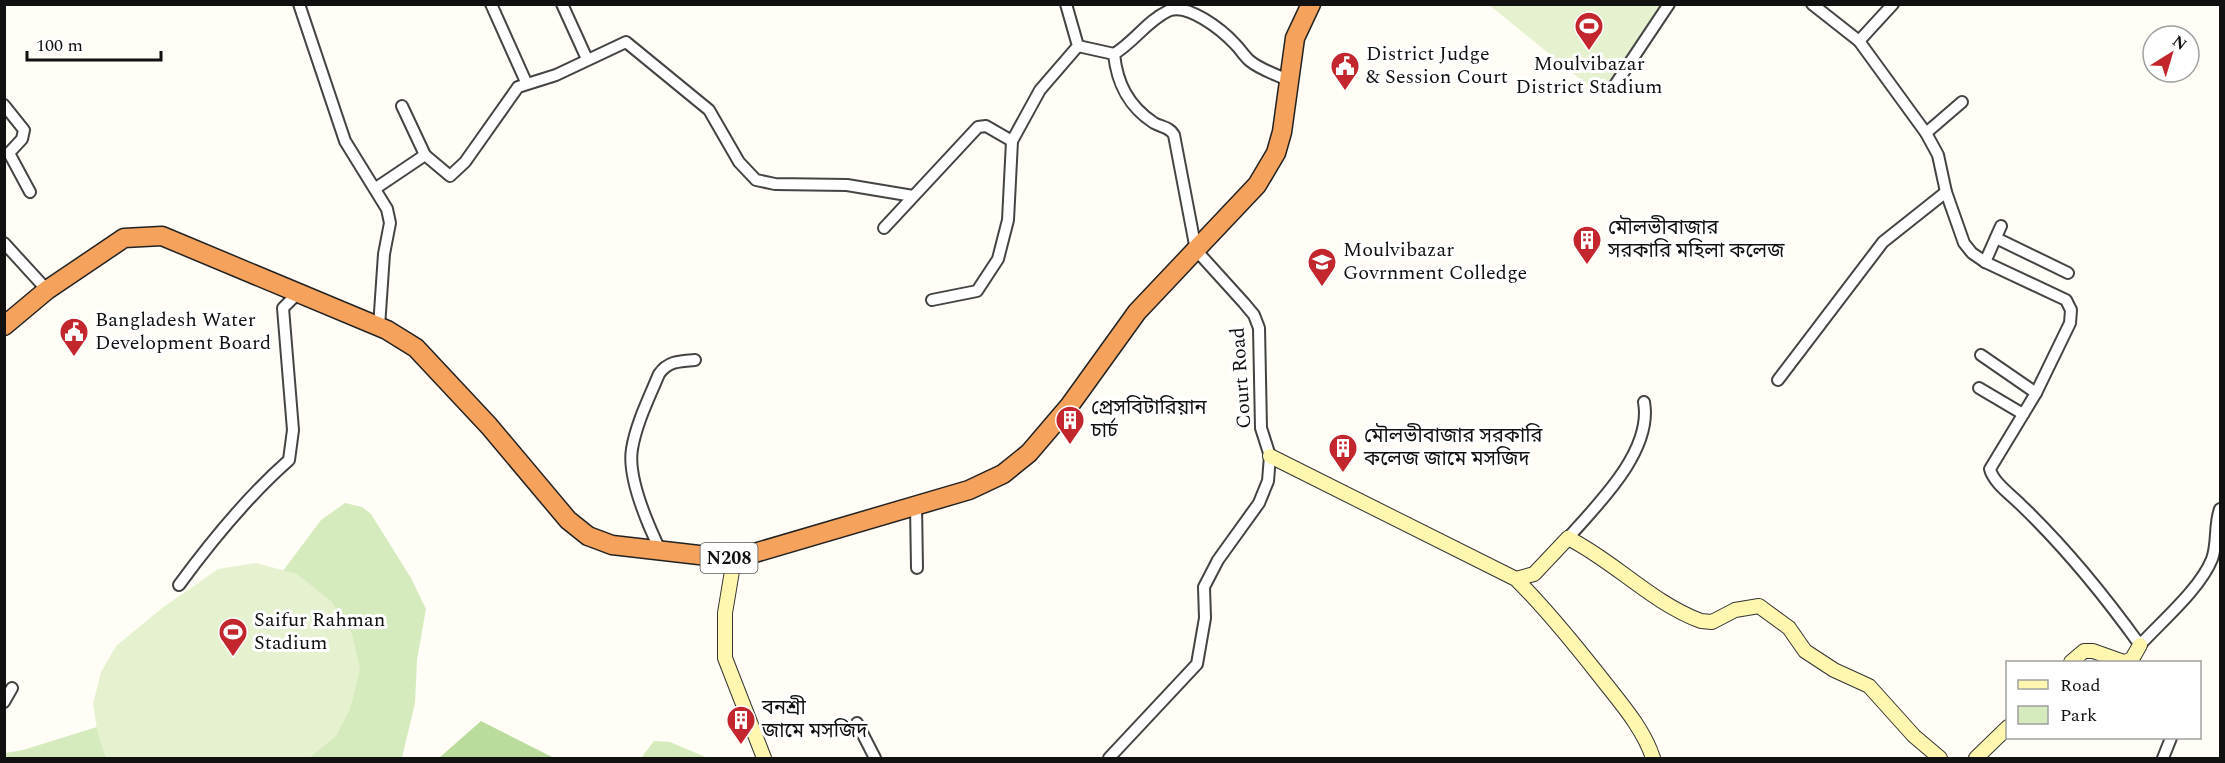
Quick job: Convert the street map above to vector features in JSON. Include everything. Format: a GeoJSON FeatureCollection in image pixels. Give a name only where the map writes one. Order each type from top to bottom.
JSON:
{"type":"FeatureCollection","features":[{"type":"Feature","properties":{"kind":"highway","name":"N208"},"geometry":{"type":"LineString","coordinates":[[4,326],[47,290],[124,238],[162,236],[200,249],[297,294],[379,327],[416,348],[489,426],[568,520],[588,536],[612,545],[734,559],[969,490],[1003,474],[1029,453],[1070,405],[1137,312],[1257,185],[1276,153],[1282,132],[1295,39],[1311,4]]}},
{"type":"Feature","properties":{"kind":"street"},"geometry":{"type":"LineString","coordinates":[[299,4],[345,141],[387,209],[390,223],[384,254],[379,327]]}},
{"type":"Feature","properties":{"kind":"street"},"geometry":{"type":"LineString","coordinates":[[491,4],[526,82]]}},
{"type":"Feature","properties":{"kind":"street"},"geometry":{"type":"LineString","coordinates":[[562,4],[587,59]]}},
{"type":"Feature","properties":{"kind":"street"},"geometry":{"type":"LineString","coordinates":[[1066,4],[1078,46]]}},
{"type":"Feature","properties":{"kind":"street"},"geometry":{"type":"LineString","coordinates":[[1612,88],[1669,4]]}},
{"type":"Feature","properties":{"kind":"street"},"geometry":{"type":"LineString","coordinates":[[1812,4],[1859,41],[1926,134],[1938,155],[1946,192],[1964,243],[1985,262],[2066,300],[2071,310],[2070,322],[2036,393],[1991,465],[1991,473],[2038,521],[2103,595],[2140,645]]}},
{"type":"Feature","properties":{"kind":"street"},"geometry":{"type":"LineString","coordinates":[[1859,41],[1893,4]]}},
{"type":"Feature","properties":{"kind":"street"},"geometry":{"type":"LineString","coordinates":[[1078,46],[1114,54],[1124,48],[1152,21],[1169,10],[1181,7],[1194,12],[1215,28],[1258,67],[1288,80]]}},
{"type":"Feature","properties":{"kind":"street"},"geometry":{"type":"LineString","coordinates":[[402,106],[425,155],[450,176],[465,162],[518,87],[526,82],[556,75],[626,42],[633,45],[710,110],[739,162],[756,180],[775,184],[847,185],[913,196]]}},
{"type":"Feature","properties":{"kind":"street"},"geometry":{"type":"LineString","coordinates":[[932,300],[977,291],[998,259],[1008,220],[1012,141],[1040,90],[1078,46]]}},
{"type":"Feature","properties":{"kind":"street"},"geometry":{"type":"LineString","coordinates":[[1114,54],[1116,74],[1127,97],[1149,119],[1171,130],[1174,135],[1196,250]]}},
{"type":"Feature","properties":{"kind":"street"},"geometry":{"type":"LineString","coordinates":[[1926,134],[1962,102]]}},
{"type":"Feature","properties":{"kind":"street"},"geometry":{"type":"LineString","coordinates":[[4,105],[24,130],[22,139],[9,153],[30,192]]}},
{"type":"Feature","properties":{"kind":"street"},"geometry":{"type":"LineString","coordinates":[[884,228],[978,127],[986,126],[1012,141]]}},
{"type":"Feature","properties":{"kind":"street"},"geometry":{"type":"LineString","coordinates":[[376,188],[425,155]]}},
{"type":"Feature","properties":{"kind":"street"},"geometry":{"type":"LineString","coordinates":[[1778,380],[1883,242],[1946,192]]}},
{"type":"Feature","properties":{"kind":"street"},"geometry":{"type":"LineString","coordinates":[[1985,262],[2001,226]]}},
{"type":"Feature","properties":{"kind":"street"},"geometry":{"type":"LineString","coordinates":[[1996,238],[2068,273]]}},
{"type":"Feature","properties":{"kind":"street"},"geometry":{"type":"LineString","coordinates":[[4,243],[47,290]]}},
{"type":"Feature","properties":{"kind":"street","name":"Court Road"},"geometry":{"type":"LineString","coordinates":[[1109,759],[1197,664],[1204,618],[1204,587],[1218,560],[1259,503],[1271,469],[1270,456],[1261,428],[1259,328],[1244,303],[1196,250]]}},
{"type":"Feature","properties":{"kind":"street"},"geometry":{"type":"LineString","coordinates":[[179,585],[229,520],[289,460],[293,430],[283,308],[297,294]]}},
{"type":"Feature","properties":{"kind":"street"},"geometry":{"type":"LineString","coordinates":[[1981,355],[2036,393]]}},
{"type":"Feature","properties":{"kind":"street"},"geometry":{"type":"LineString","coordinates":[[661,552],[648,525],[631,467],[632,449],[658,374],[664,367],[677,361],[695,360]]}},
{"type":"Feature","properties":{"kind":"street"},"geometry":{"type":"LineString","coordinates":[[1979,388],[2023,414]]}},
{"type":"Feature","properties":{"kind":"street"},"geometry":{"type":"LineString","coordinates":[[1516,579],[1534,574],[1615,484],[1640,442],[1646,415],[1644,402]]}},
{"type":"Feature","properties":{"kind":"street"},"geometry":{"type":"LineString","coordinates":[[1270,456],[1516,579],[1545,608],[1623,706],[1649,746],[1653,759]]}},
{"type":"Feature","properties":{"kind":"street"},"geometry":{"type":"LineString","coordinates":[[916,505],[917,568]]}},
{"type":"Feature","properties":{"kind":"street"},"geometry":{"type":"LineString","coordinates":[[2130,661],[2140,645],[2200,580],[2211,562],[2217,545],[2220,509]]}},
{"type":"Feature","properties":{"kind":"street"},"geometry":{"type":"LineString","coordinates":[[1568,538],[1597,552],[1639,585],[1701,621],[1712,622],[1735,610],[1759,606],[1789,628],[1805,651],[1834,670],[1869,686],[1914,736],[1940,759]]}},
{"type":"Feature","properties":{"kind":"street"},"geometry":{"type":"LineString","coordinates":[[734,559],[725,613],[725,658],[764,759]]}},
{"type":"Feature","properties":{"kind":"street"},"geometry":{"type":"LineString","coordinates":[[2073,661],[2084,651],[2093,651],[2126,661]]}},
{"type":"Feature","properties":{"kind":"street"},"geometry":{"type":"LineString","coordinates":[[4,702],[12,688]]}},
{"type":"Feature","properties":{"kind":"street"},"geometry":{"type":"LineString","coordinates":[[857,723],[875,759]]}},
{"type":"Feature","properties":{"kind":"street"},"geometry":{"type":"LineString","coordinates":[[1976,759],[2006,728]]}},
{"type":"Feature","properties":{"kind":"street"},"geometry":{"type":"LineString","coordinates":[[2163,759],[2171,739]]}},
{"type":"Feature","properties":{"kind":"green space","name":"Moulvibazar District Stadium"},"geometry":{"type":"Polygon","coordinates":[[[1488,4],[1665,5],[1602,97],[1488,4]]]}},
{"type":"Feature","properties":{"kind":"green space"},"geometry":{"type":"Polygon","coordinates":[[[345,503],[362,507],[371,514],[411,578],[426,609],[417,660],[415,703],[402,758],[5,758],[5,753],[23,750],[100,726],[280,575],[321,520],[345,503]]]}},
{"type":"Feature","properties":{"kind":"green space","name":"Saifur Rahman Stadium"},"geometry":{"type":"Polygon","coordinates":[[[256,563],[297,574],[331,601],[352,634],[360,669],[350,709],[336,736],[309,758],[106,758],[98,734],[93,704],[101,672],[116,646],[162,608],[218,569],[256,563]]]}},
{"type":"Feature","properties":{"kind":"green space"},"geometry":{"type":"Polygon","coordinates":[[[481,721],[554,758],[439,758],[481,721]]]}},
{"type":"Feature","properties":{"kind":"green space"},"geometry":{"type":"Polygon","coordinates":[[[654,741],[670,742],[708,758],[641,758],[654,741]]]}},
{"type":"Feature","properties":{"kind":"place","name":"Moulvibazar District Stadium"},"geometry":{"type":"Point","coordinates":[1589,52]}},
{"type":"Feature","properties":{"kind":"place","name":"District Judge & Session Court"},"geometry":{"type":"Point","coordinates":[1345,92]}},
{"type":"Feature","properties":{"kind":"place","name":"মৌলভীবাজার সরকারি মহিলা কলেজ"},"geometry":{"type":"Point","coordinates":[1587,266]}},
{"type":"Feature","properties":{"kind":"place","name":"Moulvibazar Govrnment Colledge"},"geometry":{"type":"Point","coordinates":[1322,288]}},
{"type":"Feature","properties":{"kind":"place","name":"Bangladesh Water Development Board"},"geometry":{"type":"Point","coordinates":[74,358]}},
{"type":"Feature","properties":{"kind":"place","name":"প্রেসবিটারিয়ান চার্চ"},"geometry":{"type":"Point","coordinates":[1070,446]}},
{"type":"Feature","properties":{"kind":"place","name":"মৌলভীবাজার সরকারি কলেজ জামে মসজিদ"},"geometry":{"type":"Point","coordinates":[1343,474]}},
{"type":"Feature","properties":{"kind":"place","name":"Saifur Rahman Stadium"},"geometry":{"type":"Point","coordinates":[233,658]}},
{"type":"Feature","properties":{"kind":"place","name":"বনশ্রী জামে মসজিদ"},"geometry":{"type":"Point","coordinates":[741,746]}}]}
